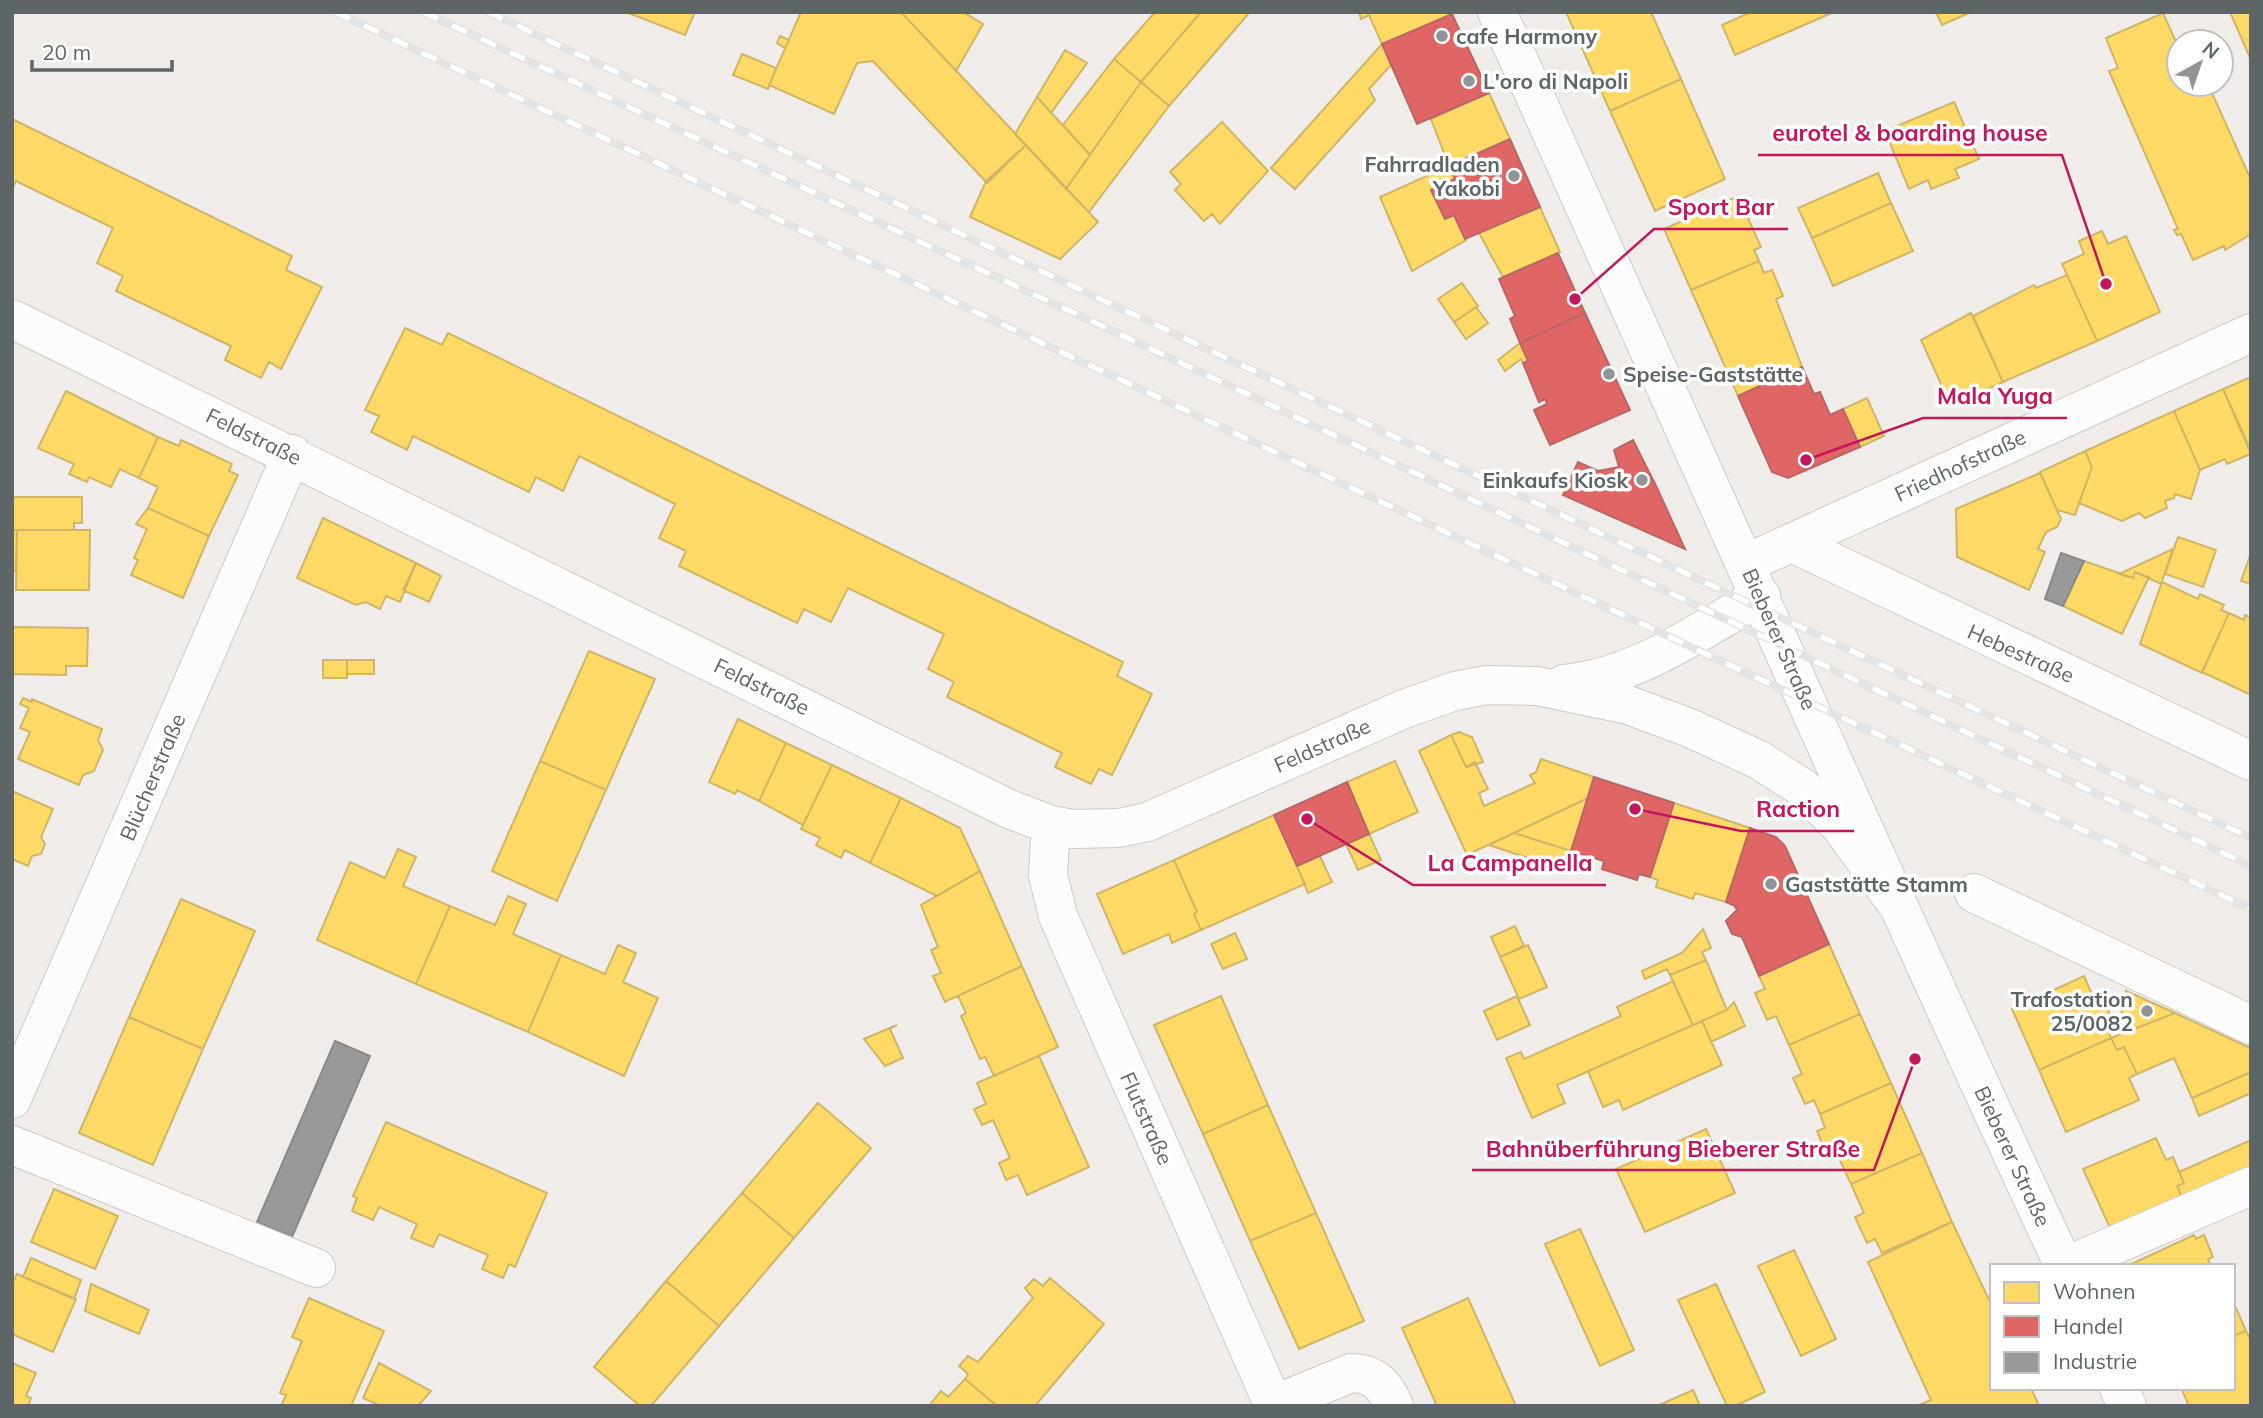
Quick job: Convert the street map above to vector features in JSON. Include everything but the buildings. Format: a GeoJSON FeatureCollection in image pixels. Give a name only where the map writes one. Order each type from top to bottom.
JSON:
{"type":"FeatureCollection","features":[{"type":"Feature","properties":{"kind":"street","name":"Bieberer Straße"},"geometry":{"type":"LineString","coordinates":[[1497,12],[1897,904],[2064,1264]]}},
{"type":"Feature","properties":{"kind":"street","name":"Feldstraße"},"geometry":{"type":"LineString","coordinates":[[12,319],[292,454],[1009,809],[1051,825],[1095,830],[1119,828],[1147,821],[1404,709],[1455,691],[1487,685],[1537,686],[1588,681],[1625,671],[1754,580]]}},
{"type":"Feature","properties":{"kind":"street","name":"Friedhofstraße"},"geometry":{"type":"LineString","coordinates":[[1754,580],[1791,543],[2251,333]]}},
{"type":"Feature","properties":{"kind":"street","name":"Blücherstraße"},"geometry":{"type":"LineString","coordinates":[[12,1099],[292,454]]}},
{"type":"Feature","properties":{"kind":"street","name":"Hebestraße"},"geometry":{"type":"LineString","coordinates":[[1791,543],[2251,761]]}},
{"type":"Feature","properties":{"kind":"street","name":"Feldstraße"},"geometry":{"type":"LineString","coordinates":[[1537,686],[1628,705],[1759,760],[1803,788],[1841,827],[1897,904]]}},
{"type":"Feature","properties":{"kind":"street","name":"Flutstraße"},"geometry":{"type":"LineString","coordinates":[[1051,825],[1048,875],[1058,916],[1274,1405],[1351,1373],[1363,1373],[1378,1380],[1388,1390],[1395,1406]]}},
{"type":"Feature","properties":{"kind":"street"},"geometry":{"type":"LineString","coordinates":[[1974,893],[2251,1026]]}},
{"type":"Feature","properties":{"kind":"street"},"geometry":{"type":"LineString","coordinates":[[12,1145],[316,1268]]}},
{"type":"Feature","properties":{"kind":"street"},"geometry":{"type":"LineString","coordinates":[[2070,1264],[2251,1186]]}},
{"type":"Feature","properties":{"kind":"street"},"geometry":{"type":"LineString","coordinates":[[2120,1390],[2127,1406]]}},
{"type":"Feature","properties":{"kind":"railway"},"geometry":{"type":"LineString","coordinates":[[335,12],[2251,909]]}},
{"type":"Feature","properties":{"kind":"railway"},"geometry":{"type":"LineString","coordinates":[[423,12],[1098,324],[2251,866]]}},
{"type":"Feature","properties":{"kind":"railway"},"geometry":{"type":"LineString","coordinates":[[488,12],[2251,838]]}},
{"type":"Feature","properties":{"kind":"place","name":"cafe Harmony"},"geometry":{"type":"Point","coordinates":[1442,36]}},
{"type":"Feature","properties":{"kind":"place","name":"L'oro di Napoli"},"geometry":{"type":"Point","coordinates":[1469,81]}},
{"type":"Feature","properties":{"kind":"place","name":"Fahrradladen Yakobi"},"geometry":{"type":"Point","coordinates":[1514,176]}},
{"type":"Feature","properties":{"kind":"place","name":"eurotel & boarding house"},"geometry":{"type":"Point","coordinates":[2106,284]}},
{"type":"Feature","properties":{"kind":"place","name":"Sport Bar"},"geometry":{"type":"Point","coordinates":[1575,299]}},
{"type":"Feature","properties":{"kind":"place","name":"Speise-Gaststätte"},"geometry":{"type":"Point","coordinates":[1609,374]}},
{"type":"Feature","properties":{"kind":"place","name":"Mala Yuga"},"geometry":{"type":"Point","coordinates":[1806,460]}},
{"type":"Feature","properties":{"kind":"place","name":"Einkaufs Kiosk"},"geometry":{"type":"Point","coordinates":[1642,480]}},
{"type":"Feature","properties":{"kind":"place","name":"Raction"},"geometry":{"type":"Point","coordinates":[1635,809]}},
{"type":"Feature","properties":{"kind":"place","name":"La Campanella"},"geometry":{"type":"Point","coordinates":[1307,819]}},
{"type":"Feature","properties":{"kind":"place","name":"Gaststätte Stamm"},"geometry":{"type":"Point","coordinates":[1771,884]}},
{"type":"Feature","properties":{"kind":"place","name":"Trafostation 25/0082"},"geometry":{"type":"Point","coordinates":[2147,1011]}},
{"type":"Feature","properties":{"kind":"place","name":"Bahnüberführung Bieberer Straße"},"geometry":{"type":"Point","coordinates":[1915,1059]}}]}
